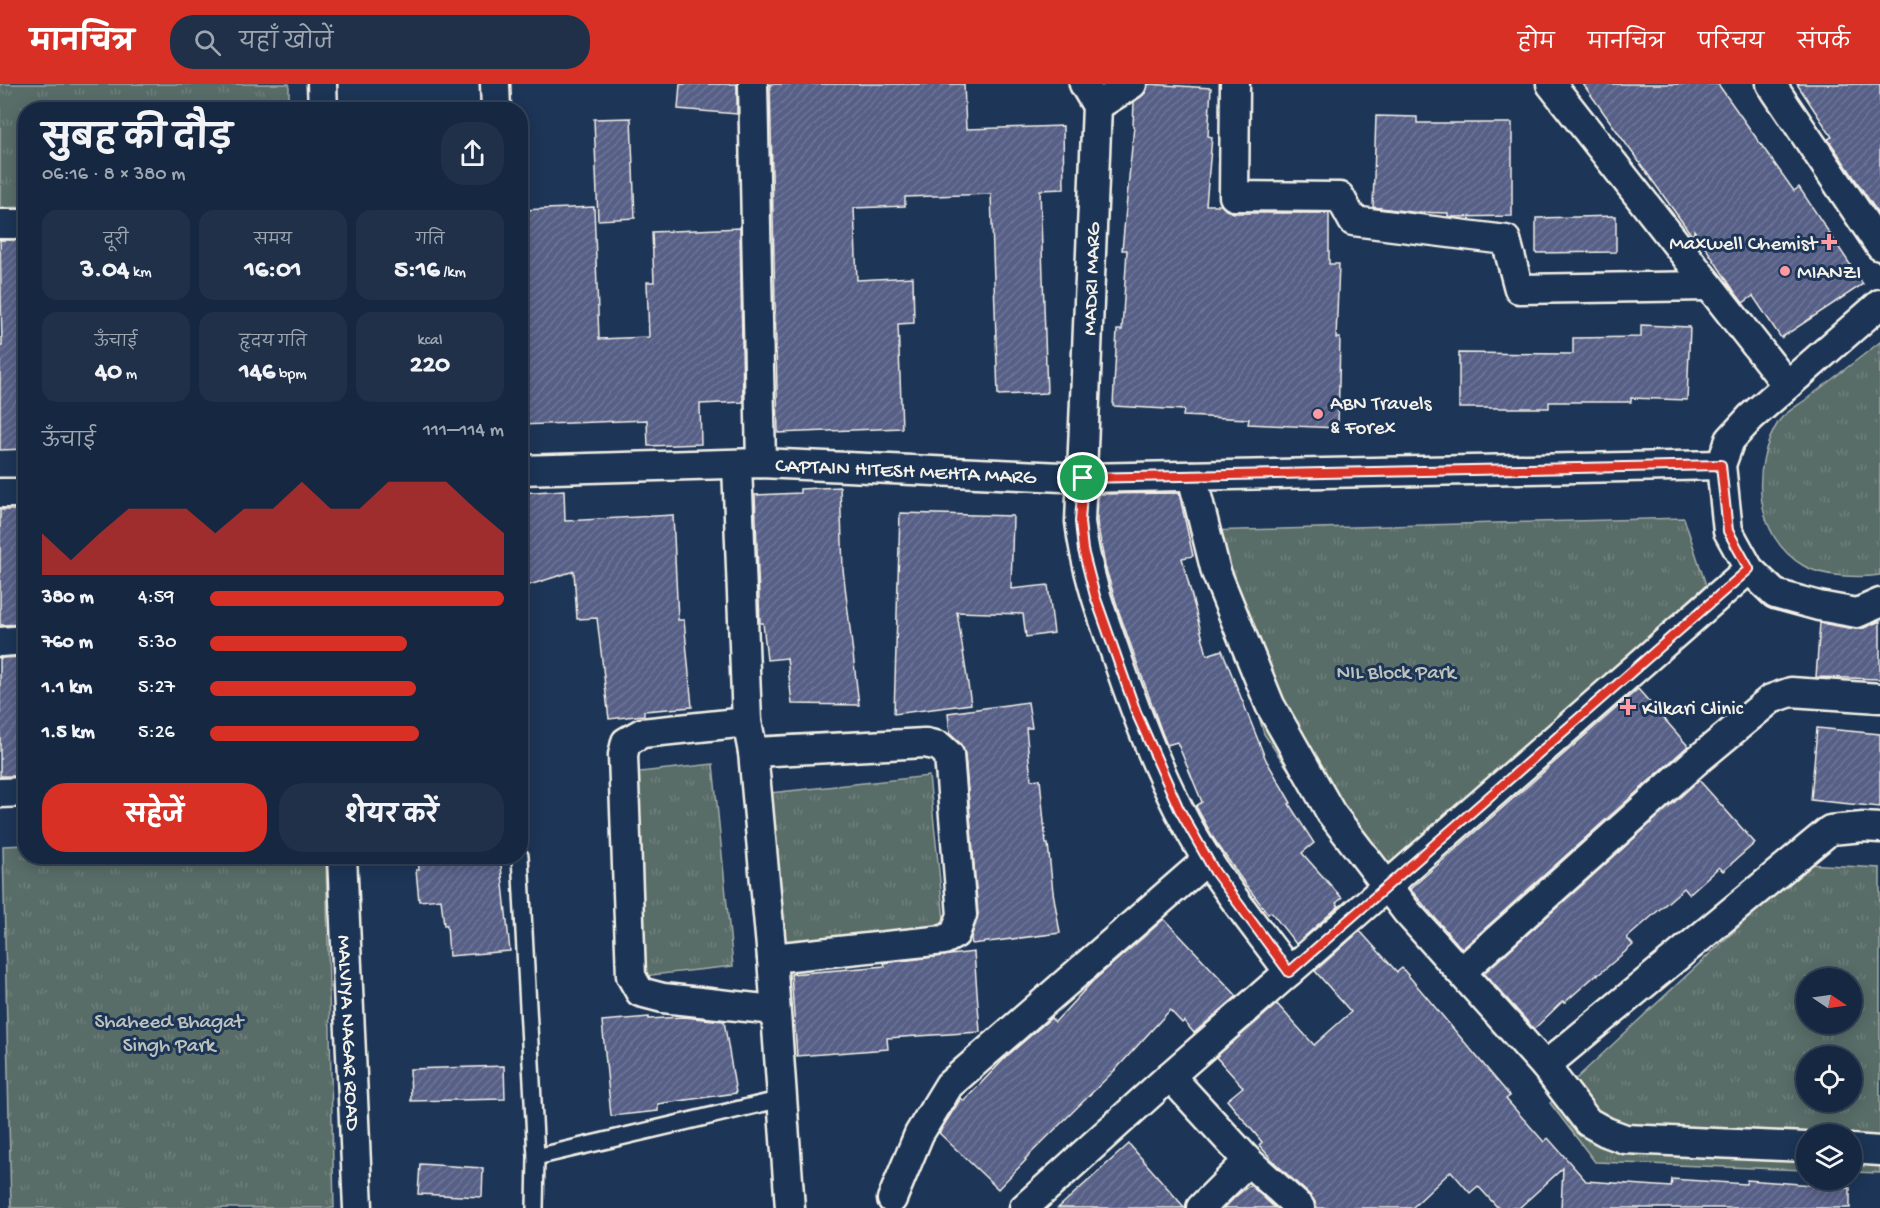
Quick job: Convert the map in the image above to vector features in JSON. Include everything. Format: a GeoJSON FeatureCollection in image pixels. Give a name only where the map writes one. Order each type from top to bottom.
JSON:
{"type":"FeatureCollection","features":[{"type":"Feature","properties":{"kind":"street"},"geometry":{"type":"LineString","coordinates":[[322,84],[323,102]]}},
{"type":"Feature","properties":{"kind":"street"},"geometry":{"type":"LineString","coordinates":[[495,84],[496,102]]}},
{"type":"Feature","properties":{"kind":"street"},"geometry":{"type":"LineString","coordinates":[[753,84],[747,722],[753,752],[772,958],[790,1208]]}},
{"type":"Feature","properties":{"kind":"street"},"geometry":{"type":"LineString","coordinates":[[1090,95],[1132,84]]}},
{"type":"Feature","properties":{"kind":"street"},"geometry":{"type":"LineString","coordinates":[[1235,84],[1234,196],[1340,197],[1353,221],[1506,240],[1519,289],[1709,286]]}},
{"type":"Feature","properties":{"kind":"street"},"geometry":{"type":"LineString","coordinates":[[1551,84],[1787,386]]}},
{"type":"Feature","properties":{"kind":"street"},"geometry":{"type":"LineString","coordinates":[[1771,84],[1880,246]]}},
{"type":"Feature","properties":{"kind":"street","name":"MADRI MARG"},"geometry":{"type":"LineString","coordinates":[[1090,95],[1083,478],[1080,522],[1082,541],[1095,596],[1136,712],[1179,809],[1208,859],[1289,972]]}},
{"type":"Feature","properties":{"kind":"street"},"geometry":{"type":"LineString","coordinates":[[0,224],[18,224]]}},
{"type":"Feature","properties":{"kind":"street"},"geometry":{"type":"LineString","coordinates":[[1880,304],[1751,417],[1730,440],[1721,465],[1728,531],[1749,569],[1775,594],[1857,613],[1880,603]]}},
{"type":"Feature","properties":{"kind":"street","name":"CAPTAIN HITESH MEHTA MARG"},"geometry":{"type":"LineString","coordinates":[[528,470],[749,464],[1083,478],[1721,465]]}},
{"type":"Feature","properties":{"kind":"street"},"geometry":{"type":"LineString","coordinates":[[1192,476],[1216,572],[1270,705],[1331,813],[1386,887],[1545,1066],[1588,1122],[1625,1139],[1796,1147]]}},
{"type":"Feature","properties":{"kind":"street"},"geometry":{"type":"LineString","coordinates":[[0,494],[18,493]]}},
{"type":"Feature","properties":{"kind":"street"},"geometry":{"type":"LineString","coordinates":[[1024,1208],[1170,1076],[1749,569]]}},
{"type":"Feature","properties":{"kind":"street"},"geometry":{"type":"LineString","coordinates":[[0,642],[18,641]]}},
{"type":"Feature","properties":{"kind":"street"},"geometry":{"type":"LineString","coordinates":[[1461,972],[1695,762],[1771,699],[1791,692],[1880,698]]}},
{"type":"Feature","properties":{"kind":"street"},"geometry":{"type":"LineString","coordinates":[[747,722],[642,733],[626,742],[624,755],[631,976],[640,992],[663,998],[775,1010]]}},
{"type":"Feature","properties":{"kind":"street"},"geometry":{"type":"LineString","coordinates":[[753,752],[924,743],[939,746],[949,755],[962,915],[955,934],[944,940],[772,958]]}},
{"type":"Feature","properties":{"kind":"street"},"geometry":{"type":"LineString","coordinates":[[0,793],[18,792]]}},
{"type":"Feature","properties":{"kind":"street"},"geometry":{"type":"LineString","coordinates":[[1545,1066],[1830,830],[1880,828]]}},
{"type":"Feature","properties":{"kind":"street"},"geometry":{"type":"LineString","coordinates":[[892,1199],[919,1134],[949,1085],[1208,859]]}},
{"type":"Feature","properties":{"kind":"street","name":"MALVIYA NAGAR ROAD"},"geometry":{"type":"LineString","coordinates":[[342,864],[358,1208]]}},
{"type":"Feature","properties":{"kind":"street"},"geometry":{"type":"LineString","coordinates":[[1170,1076],[1248,1161],[1300,1208]]}},
{"type":"Feature","properties":{"kind":"street"},"geometry":{"type":"LineString","coordinates":[[1862,1150],[1880,1151]]}},
{"type":"Feature","properties":{"kind":"street"},"geometry":{"type":"LineString","coordinates":[[1201,1208],[1248,1161]]}},
{"type":"Feature","properties":{"kind":"lane"},"geometry":{"type":"LineString","coordinates":[[520,864],[536,1157],[535,1208]]}},
{"type":"Feature","properties":{"kind":"lane"},"geometry":{"type":"LineString","coordinates":[[536,1157],[782,1099]]}},
{"type":"Feature","properties":{"kind":"green space"},"geometry":{"type":"Polygon","coordinates":[[[0,84],[289,84],[289,102],[18,102],[18,207],[0,208],[0,84]]]}},
{"type":"Feature","properties":{"kind":"green space"},"geometry":{"type":"Polygon","coordinates":[[[1880,342],[1880,575],[1852,576],[1812,570],[1787,553],[1774,537],[1766,519],[1761,479],[1764,458],[1779,421],[1788,412],[1880,342]]]}},
{"type":"Feature","properties":{"kind":"green space","name":"NIL Block Park"},"geometry":{"type":"Polygon","coordinates":[[[1684,518],[1706,585],[1371,892],[1264,734],[1203,531],[1684,518]]]}},
{"type":"Feature","properties":{"kind":"green space"},"geometry":{"type":"Polygon","coordinates":[[[713,764],[733,966],[643,976],[622,774],[713,764]]]}},
{"type":"Feature","properties":{"kind":"green space"},"geometry":{"type":"Polygon","coordinates":[[[929,776],[945,929],[777,947],[761,794],[929,776]]]}},
{"type":"Feature","properties":{"kind":"green space","name":"Shaheed Bhagat Singh Park"},"geometry":{"type":"Polygon","coordinates":[[[18,845],[18,864],[326,864],[334,1208],[11,1208],[3,846],[18,845]]]}},
{"type":"Feature","properties":{"kind":"green space"},"geometry":{"type":"Polygon","coordinates":[[[1806,864],[1880,868],[1880,1173],[1862,1172],[1862,1124],[1796,1124],[1796,1170],[1595,1162],[1550,1103],[1806,864]]]}},
{"type":"Feature","properties":{"kind":"building"},"geometry":{"type":"Polygon","coordinates":[[[680,84],[737,84],[737,114],[678,109],[680,84]]]}},
{"type":"Feature","properties":{"kind":"building"},"geometry":{"type":"Polygon","coordinates":[[[770,84],[964,84],[966,129],[1063,126],[1064,189],[1040,190],[1047,393],[998,395],[991,194],[905,197],[905,206],[854,208],[857,280],[913,277],[914,323],[898,324],[902,428],[778,433],[770,84]]]}},
{"type":"Feature","properties":{"kind":"building"},"geometry":{"type":"Polygon","coordinates":[[[1148,84],[1211,88],[1208,136],[1212,137],[1206,205],[1221,205],[1234,213],[1329,213],[1329,264],[1339,264],[1336,338],[1340,338],[1338,428],[1248,424],[1249,419],[1183,416],[1184,410],[1113,406],[1117,330],[1122,330],[1127,250],[1122,250],[1134,126],[1134,102],[1146,92],[1148,84]]]}},
{"type":"Feature","properties":{"kind":"building"},"geometry":{"type":"Polygon","coordinates":[[[1583,84],[1718,84],[1794,191],[1799,187],[1863,284],[1781,338],[1753,296],[1743,303],[1694,230],[1693,237],[1583,84]]]}},
{"type":"Feature","properties":{"kind":"building"},"geometry":{"type":"Polygon","coordinates":[[[1797,84],[1880,84],[1880,216],[1828,139],[1832,137],[1797,84]]]}},
{"type":"Feature","properties":{"kind":"building"},"geometry":{"type":"Polygon","coordinates":[[[1376,116],[1417,117],[1417,123],[1512,123],[1512,216],[1452,217],[1448,216],[1448,213],[1412,212],[1373,207],[1376,116]]]}},
{"type":"Feature","properties":{"kind":"building"},"geometry":{"type":"Polygon","coordinates":[[[631,118],[635,218],[598,220],[594,119],[631,118]]]}},
{"type":"Feature","properties":{"kind":"building"},"geometry":{"type":"Polygon","coordinates":[[[594,207],[599,339],[649,337],[647,282],[654,282],[652,232],[740,228],[743,402],[700,404],[701,444],[648,446],[647,420],[528,425],[528,210],[594,207]]]}},
{"type":"Feature","properties":{"kind":"building"},"geometry":{"type":"Polygon","coordinates":[[[1616,216],[1616,252],[1536,253],[1536,218],[1616,216]]]}},
{"type":"Feature","properties":{"kind":"building"},"geometry":{"type":"Polygon","coordinates":[[[0,240],[18,240],[18,449],[0,450],[0,346],[2,346],[0,240]]]}},
{"type":"Feature","properties":{"kind":"building"},"geometry":{"type":"Polygon","coordinates":[[[1641,325],[1690,327],[1687,400],[1631,398],[1631,402],[1549,402],[1549,408],[1459,408],[1459,353],[1573,354],[1573,338],[1641,337],[1641,325]]]}},
{"type":"Feature","properties":{"kind":"building"},"geometry":{"type":"Polygon","coordinates":[[[840,487],[843,569],[859,705],[792,704],[787,658],[767,660],[763,623],[760,623],[755,495],[800,493],[800,489],[840,487]]]}},
{"type":"Feature","properties":{"kind":"building"},"geometry":{"type":"Polygon","coordinates":[[[564,490],[565,521],[673,515],[678,620],[684,620],[692,707],[644,711],[644,715],[609,719],[597,618],[577,619],[574,571],[528,585],[528,492],[564,490]]]}},
{"type":"Feature","properties":{"kind":"building"},"geometry":{"type":"Polygon","coordinates":[[[1179,493],[1193,556],[1182,558],[1207,655],[1222,650],[1266,760],[1291,803],[1289,804],[1314,843],[1302,853],[1342,898],[1336,903],[1339,906],[1296,944],[1271,912],[1268,914],[1240,877],[1214,839],[1196,806],[1202,802],[1177,742],[1167,745],[1119,612],[1105,566],[1097,521],[1098,494],[1179,493]]]}},
{"type":"Feature","properties":{"kind":"building"},"geometry":{"type":"Polygon","coordinates":[[[0,510],[18,510],[18,624],[0,625],[0,510]]]}},
{"type":"Feature","properties":{"kind":"building"},"geometry":{"type":"Polygon","coordinates":[[[900,513],[1013,516],[1011,589],[1048,585],[1054,633],[1026,637],[1023,614],[957,612],[971,704],[894,714],[900,513]]]}},
{"type":"Feature","properties":{"kind":"building"},"geometry":{"type":"Polygon","coordinates":[[[1880,622],[1880,679],[1816,677],[1820,623],[1855,629],[1880,622]]]}},
{"type":"Feature","properties":{"kind":"building"},"geometry":{"type":"Polygon","coordinates":[[[18,657],[18,776],[0,776],[0,658],[18,657]]]}},
{"type":"Feature","properties":{"kind":"building"},"geometry":{"type":"Polygon","coordinates":[[[1638,689],[1688,746],[1462,949],[1410,889],[1638,689]]]}},
{"type":"Feature","properties":{"kind":"building"},"geometry":{"type":"Polygon","coordinates":[[[1028,702],[1032,728],[1026,728],[1031,780],[1040,779],[1046,844],[1048,844],[1060,933],[972,944],[971,938],[978,914],[965,754],[960,743],[950,734],[948,713],[1028,702]]]}},
{"type":"Feature","properties":{"kind":"building"},"geometry":{"type":"Polygon","coordinates":[[[1817,728],[1880,734],[1880,807],[1811,800],[1817,728]]]}},
{"type":"Feature","properties":{"kind":"building"},"geometry":{"type":"Polygon","coordinates":[[[1699,780],[1755,843],[1723,871],[1719,867],[1689,894],[1684,888],[1627,938],[1633,945],[1564,1003],[1563,1001],[1534,1029],[1484,973],[1699,780]]]}},
{"type":"Feature","properties":{"kind":"building"},"geometry":{"type":"Polygon","coordinates":[[[419,864],[501,864],[510,951],[449,956],[447,925],[444,925],[441,899],[419,901],[416,870],[419,870],[419,864]]]}},
{"type":"Feature","properties":{"kind":"building"},"geometry":{"type":"Polygon","coordinates":[[[1164,919],[1237,996],[1194,1033],[1170,1010],[1118,1067],[998,1189],[939,1133],[961,1098],[964,1101],[1007,1056],[1051,1018],[1055,1022],[1092,982],[1164,919]]]}},
{"type":"Feature","properties":{"kind":"building"},"geometry":{"type":"Polygon","coordinates":[[[1360,931],[1397,972],[1402,968],[1510,1096],[1506,1099],[1544,1142],[1548,1138],[1586,1181],[1671,1187],[1672,1179],[1746,1184],[1747,1180],[1796,1184],[1796,1190],[1850,1190],[1850,1208],[1561,1208],[1563,1168],[1519,1208],[1498,1208],[1478,1186],[1470,1193],[1451,1171],[1412,1208],[1316,1208],[1311,1196],[1259,1145],[1262,1142],[1227,1100],[1243,1087],[1216,1057],[1277,1004],[1314,1045],[1351,1012],[1315,971],[1360,931]]]}},
{"type":"Feature","properties":{"kind":"building"},"geometry":{"type":"Polygon","coordinates":[[[974,952],[980,1032],[887,1038],[888,1049],[797,1056],[791,974],[885,966],[884,963],[974,952]]]}},
{"type":"Feature","properties":{"kind":"building"},"geometry":{"type":"Polygon","coordinates":[[[649,1017],[649,1019],[683,1017],[724,1021],[736,1093],[658,1104],[658,1111],[611,1116],[602,1021],[649,1017]]]}},
{"type":"Feature","properties":{"kind":"building"},"geometry":{"type":"Polygon","coordinates":[[[504,1066],[505,1099],[411,1101],[410,1069],[504,1066]]]}},
{"type":"Feature","properties":{"kind":"building"},"geometry":{"type":"Polygon","coordinates":[[[1129,1144],[1185,1208],[1058,1208],[1129,1144]]]}},
{"type":"Feature","properties":{"kind":"building"},"geometry":{"type":"Polygon","coordinates":[[[420,1164],[483,1168],[482,1197],[418,1194],[420,1164]]]}},
{"type":"Feature","properties":{"kind":"building"},"geometry":{"type":"Polygon","coordinates":[[[1250,1185],[1275,1208],[1224,1208],[1235,1197],[1250,1185]]]}},
{"type":"Feature","properties":{"kind":"place","name":"Maxwell Chemist"},"geometry":{"type":"Point","coordinates":[1829,242]}},
{"type":"Feature","properties":{"kind":"place","name":"MIANZI"},"geometry":{"type":"Point","coordinates":[1785,271]}},
{"type":"Feature","properties":{"kind":"place","name":"ABN Travels & Forex"},"geometry":{"type":"Point","coordinates":[1318,414]}},
{"type":"Feature","properties":{"kind":"place","name":"Kilkari Clinic"},"geometry":{"type":"Point","coordinates":[1628,707]}},
{"type":"Feature","properties":{"kind":"route"},"geometry":{"type":"LineString","coordinates":[[1721,465],[1728,531],[1749,569],[1289,972],[1215,872],[1179,809],[1136,712],[1095,596],[1083,550],[1080,522],[1083,478],[1721,465]]}}]}
